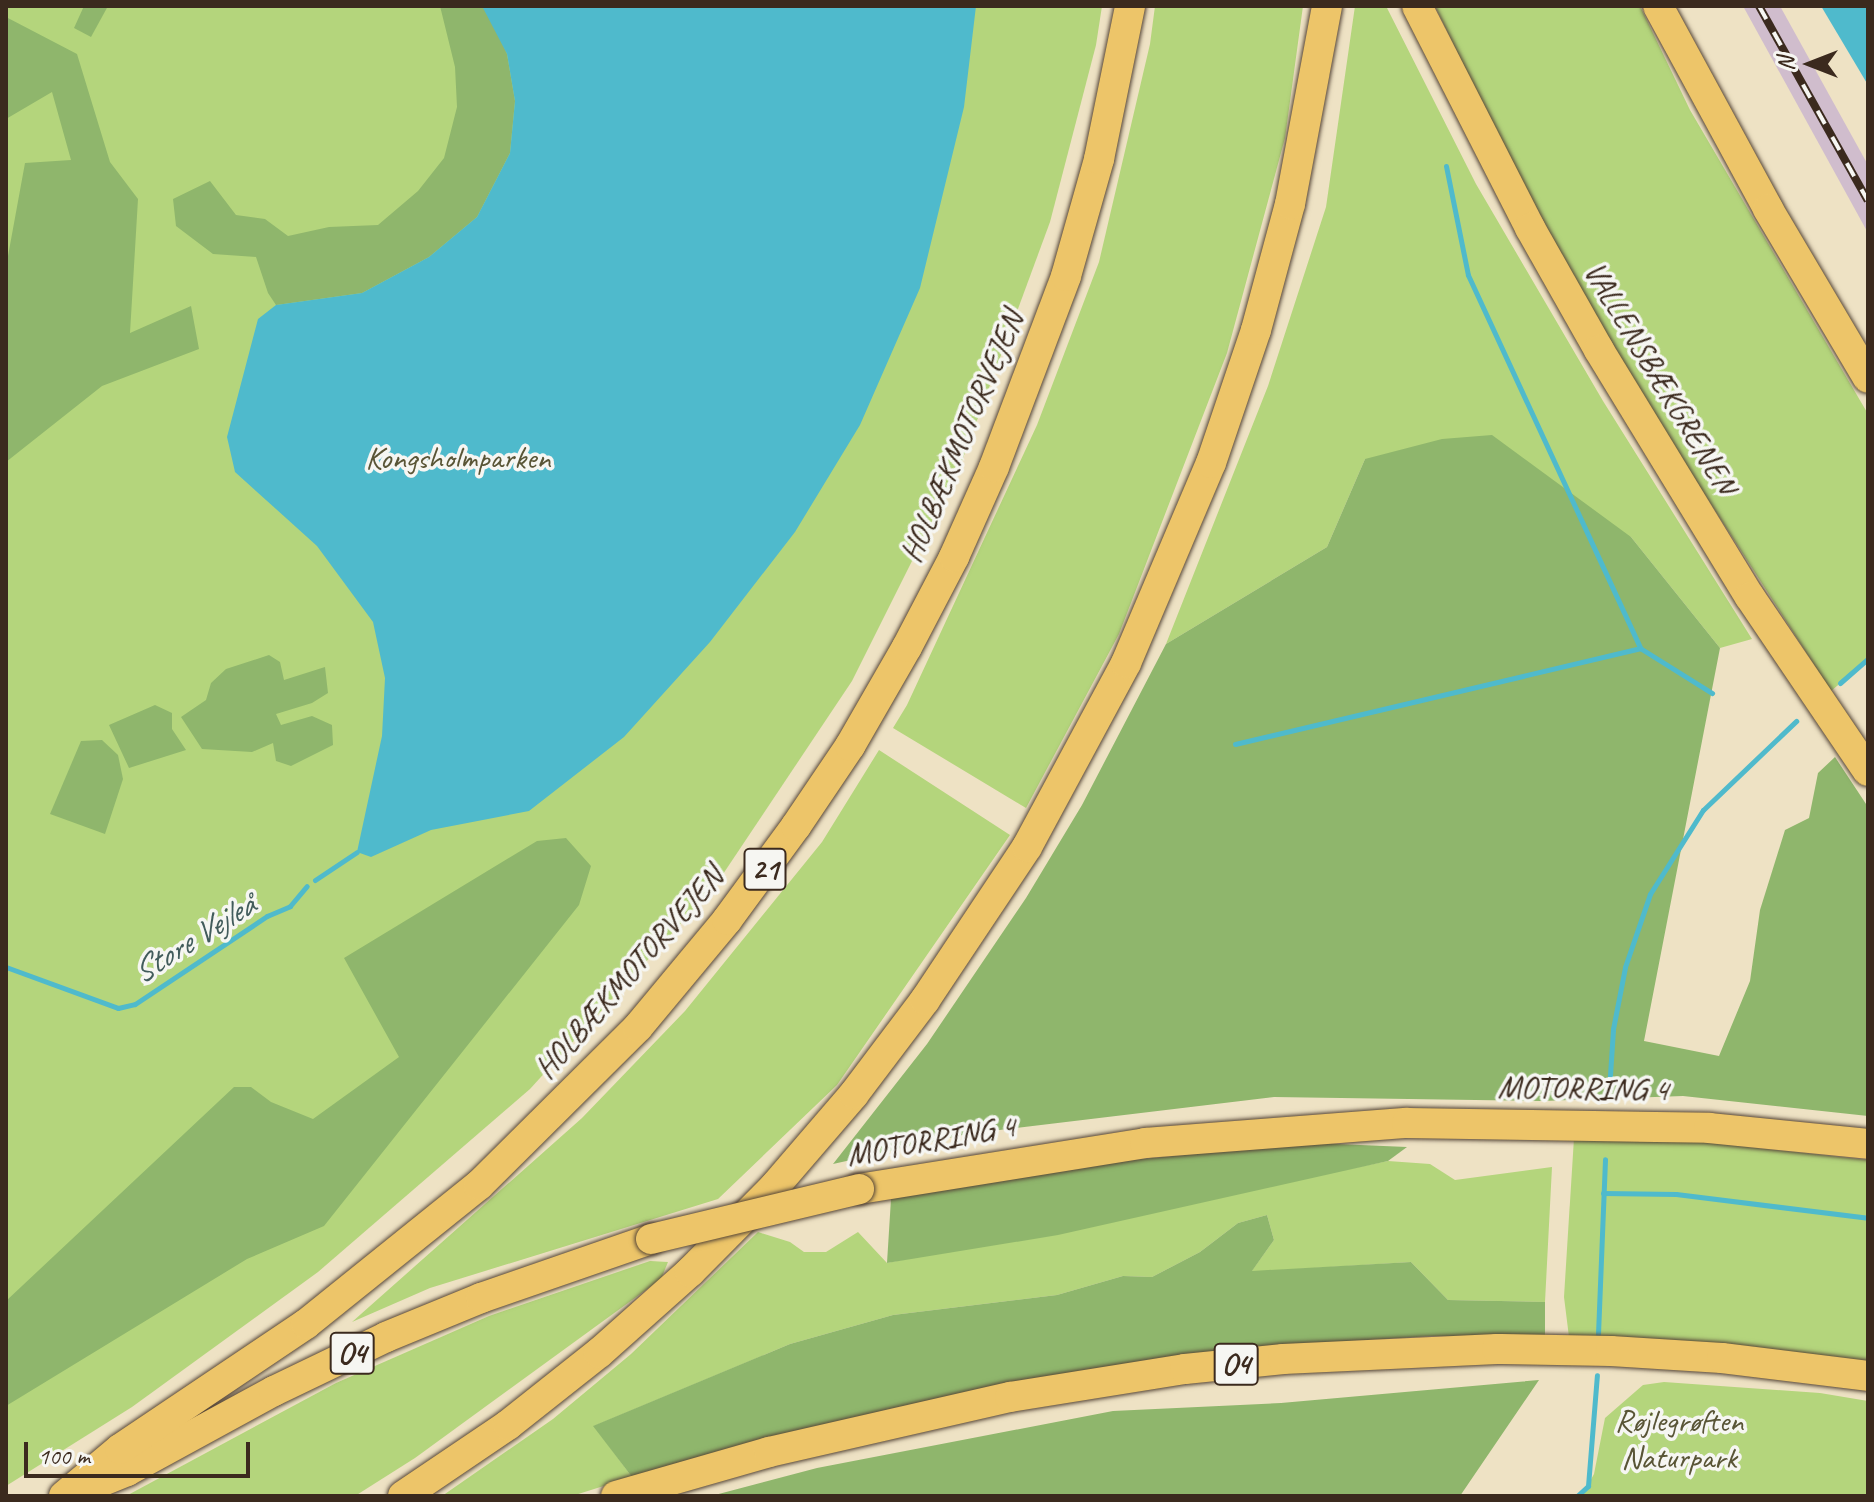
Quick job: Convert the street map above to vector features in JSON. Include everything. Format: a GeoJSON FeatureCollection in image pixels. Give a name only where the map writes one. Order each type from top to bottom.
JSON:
{"type":"FeatureCollection","features":[{"type":"Feature","properties":{"kind":"highway","name":"HOLBÆKMOTORVEJEN"},"geometry":{"type":"LineString","coordinates":[[64,1496],[120,1449],[306,1324],[479,1185],[638,1027],[727,920],[796,826],[850,746],[907,647],[954,557],[994,467],[1066,276],[1099,159],[1130,6]]}},
{"type":"Feature","properties":{"kind":"highway"},"geometry":{"type":"LineString","coordinates":[[403,1496],[508,1425],[599,1353],[690,1272],[775,1186],[854,1094],[925,1000],[1027,847],[1126,663],[1211,463],[1256,330],[1290,204],[1327,6]]}},
{"type":"Feature","properties":{"kind":"highway","name":"VALLENSBÆKGRENEN"},"geometry":{"type":"LineString","coordinates":[[1417,6],[1530,228],[1599,350],[1750,597],[1868,771]]}},
{"type":"Feature","properties":{"kind":"highway"},"geometry":{"type":"LineString","coordinates":[[1658,6],[1768,209],[1868,378]]}},
{"type":"Feature","properties":{"kind":"highway","name":"MOTORRING 4"},"geometry":{"type":"LineString","coordinates":[[64,1496],[127,1471],[274,1391],[386,1337],[481,1298],[651,1239],[859,1189],[1145,1143],[1407,1123],[1709,1128],[1868,1144]]}},
{"type":"Feature","properties":{"kind":"highway","name":"O4"},"geometry":{"type":"LineString","coordinates":[[616,1496],[769,1452],[1010,1397],[1185,1369],[1283,1359],[1497,1349],[1611,1351],[1722,1358],[1868,1376]]}},
{"type":"Feature","properties":{"kind":"shaded area"},"geometry":{"type":"Polygon","coordinates":[[[1743,6],[1780,6],[1868,165],[1868,233],[1743,6]]]}},
{"type":"Feature","properties":{"kind":"green space","name":"Kongsholmparken"},"geometry":{"type":"Polygon","coordinates":[[[6,6],[1102,6],[1096,45],[1050,222],[962,461],[852,681],[715,886],[530,1089],[318,1272],[132,1407],[6,1486],[6,6]]]}},
{"type":"Feature","properties":{"kind":"green space"},"geometry":{"type":"Polygon","coordinates":[[[84,6],[108,6],[91,37],[74,28],[84,6]]]}},
{"type":"Feature","properties":{"kind":"green space"},"geometry":{"type":"Polygon","coordinates":[[[440,6],[482,6],[489,13],[507,54],[515,101],[510,153],[477,217],[429,257],[362,293],[276,305],[268,293],[256,257],[213,254],[176,226],[173,199],[210,181],[236,215],[265,219],[288,236],[329,227],[378,225],[418,191],[444,158],[457,107],[455,67],[440,6]]]}},
{"type":"Feature","properties":{"kind":"green space"},"geometry":{"type":"Polygon","coordinates":[[[1155,6],[1303,6],[1285,138],[1227,353],[1119,634],[1026,808],[893,728],[907,705],[1037,425],[1099,262],[1150,44],[1155,6]]]}},
{"type":"Feature","properties":{"kind":"green space"},"geometry":{"type":"Polygon","coordinates":[[[1355,6],[1386,6],[1476,184],[1603,401],[1752,639],[1720,648],[1631,537],[1365,459],[1327,547],[1166,644],[1268,386],[1326,207],[1355,6]]]}},
{"type":"Feature","properties":{"kind":"green space"},"geometry":{"type":"Polygon","coordinates":[[[1435,6],[1640,6],[1690,110],[1868,414],[1868,660],[1831,691],[1614,353],[1492,124],[1435,6]]]}},
{"type":"Feature","properties":{"kind":"green space"},"geometry":{"type":"Polygon","coordinates":[[[6,17],[77,54],[110,162],[138,199],[130,333],[191,306],[199,349],[102,386],[6,462],[6,267],[25,163],[71,160],[52,92],[6,119],[6,17]]]}},
{"type":"Feature","properties":{"kind":"green space"},"geometry":{"type":"Polygon","coordinates":[[[1492,435],[1631,537],[1720,648],[1644,1041],[1719,1056],[1750,981],[1760,910],[1785,830],[1809,818],[1818,773],[1835,757],[1868,807],[1868,1116],[1683,1096],[1542,1101],[1274,1097],[967,1134],[833,1164],[927,1044],[1026,898],[1082,805],[1166,644],[1327,547],[1365,459],[1442,439],[1492,435]]]}},
{"type":"Feature","properties":{"kind":"green space"},"geometry":{"type":"Polygon","coordinates":[[[269,655],[280,662],[284,680],[325,667],[328,693],[312,703],[276,714],[281,725],[312,716],[332,725],[333,745],[291,766],[276,761],[273,743],[252,752],[202,749],[181,717],[206,700],[211,683],[226,669],[269,655]]]}},
{"type":"Feature","properties":{"kind":"green space"},"geometry":{"type":"Polygon","coordinates":[[[155,705],[172,713],[172,729],[186,750],[129,768],[109,725],[155,705]]]}},
{"type":"Feature","properties":{"kind":"green space"},"geometry":{"type":"Polygon","coordinates":[[[102,740],[118,755],[123,779],[105,834],[50,814],[81,741],[102,740]]]}},
{"type":"Feature","properties":{"kind":"green space"},"geometry":{"type":"Polygon","coordinates":[[[879,750],[1010,835],[837,1085],[718,1199],[430,1288],[352,1322],[582,1118],[685,1011],[822,842],[879,750]]]}},
{"type":"Feature","properties":{"kind":"green space"},"geometry":{"type":"Polygon","coordinates":[[[566,838],[591,866],[579,905],[324,1226],[247,1259],[6,1406],[6,1301],[234,1087],[251,1087],[271,1102],[313,1119],[399,1057],[344,958],[537,841],[566,838]]]}},
{"type":"Feature","properties":{"kind":"green space"},"geometry":{"type":"Polygon","coordinates":[[[1574,1138],[1702,1142],[1868,1160],[1868,1364],[1569,1337],[1564,1297],[1574,1138]]]}},
{"type":"Feature","properties":{"kind":"green space"},"geometry":{"type":"Polygon","coordinates":[[[1313,1143],[1407,1147],[1388,1161],[1058,1235],[887,1263],[891,1199],[1078,1165],[1313,1143]]]}},
{"type":"Feature","properties":{"kind":"green space"},"geometry":{"type":"Polygon","coordinates":[[[1388,1161],[1430,1164],[1455,1180],[1552,1167],[1545,1302],[1448,1300],[1411,1262],[1251,1272],[1274,1240],[1267,1215],[1238,1223],[1200,1252],[1152,1277],[1123,1276],[1057,1295],[893,1315],[790,1344],[594,1426],[632,1477],[572,1496],[442,1496],[553,1419],[631,1354],[758,1232],[790,1242],[804,1252],[826,1252],[858,1232],[887,1263],[1388,1161]]]}},
{"type":"Feature","properties":{"kind":"green space"},"geometry":{"type":"Polygon","coordinates":[[[1267,1215],[1274,1240],[1252,1271],[1411,1262],[1448,1300],[1545,1302],[1545,1336],[1432,1336],[1273,1346],[1032,1379],[894,1408],[632,1477],[593,1426],[790,1344],[893,1315],[1057,1295],[1123,1276],[1152,1277],[1200,1252],[1238,1223],[1267,1215]]]}},
{"type":"Feature","properties":{"kind":"green space"},"geometry":{"type":"Polygon","coordinates":[[[650,1261],[668,1262],[661,1279],[415,1458],[355,1496],[126,1496],[336,1383],[489,1316],[650,1261]]]}},
{"type":"Feature","properties":{"kind":"green space"},"geometry":{"type":"Polygon","coordinates":[[[1539,1380],[1460,1496],[711,1496],[817,1468],[1113,1411],[1281,1403],[1539,1380]]]}},
{"type":"Feature","properties":{"kind":"green space","name":"Røjlegrøften Naturpark"},"geometry":{"type":"Polygon","coordinates":[[[1664,1382],[1820,1393],[1868,1401],[1868,1496],[1582,1496],[1594,1474],[1605,1418],[1643,1385],[1664,1382]]]}},
{"type":"Feature","properties":{"kind":"water"},"geometry":{"type":"Polygon","coordinates":[[[482,6],[976,6],[964,107],[920,288],[860,425],[795,532],[710,642],[624,737],[529,811],[431,830],[371,857],[357,852],[382,736],[385,678],[373,622],[317,546],[235,472],[227,437],[258,319],[276,305],[362,293],[429,257],[477,217],[510,153],[515,101],[507,54],[482,6]]]}},
{"type":"Feature","properties":{"kind":"water"},"geometry":{"type":"Polygon","coordinates":[[[1821,6],[1868,6],[1868,85],[1821,6]]]}},
{"type":"Feature","properties":{"kind":"waterway"},"geometry":{"type":"LineString","coordinates":[[1446,166],[1468,275],[1640,648]]}},
{"type":"Feature","properties":{"kind":"waterway"},"geometry":{"type":"LineString","coordinates":[[1235,744],[1640,648],[1712,693]]}},
{"type":"Feature","properties":{"kind":"waterway"},"geometry":{"type":"LineString","coordinates":[[1840,683],[1868,659]]}},
{"type":"Feature","properties":{"kind":"waterway"},"geometry":{"type":"LineString","coordinates":[[1609,1090],[1613,1029],[1625,967],[1650,894],[1703,810],[1796,721]]}},
{"type":"Feature","properties":{"kind":"waterway","name":"Store Vejleå"},"geometry":{"type":"LineString","coordinates":[[315,880],[357,852]]}},
{"type":"Feature","properties":{"kind":"waterway","name":"Store Vejleå"},"geometry":{"type":"LineString","coordinates":[[6,967],[118,1008],[135,1004],[267,916],[290,906],[307,886]]}},
{"type":"Feature","properties":{"kind":"waterway"},"geometry":{"type":"LineString","coordinates":[[1598,1334],[1605,1159]]}},
{"type":"Feature","properties":{"kind":"waterway"},"geometry":{"type":"LineString","coordinates":[[1603,1193],[1676,1194],[1868,1218]]}},
{"type":"Feature","properties":{"kind":"waterway"},"geometry":{"type":"LineString","coordinates":[[1577,1496],[1588,1486],[1597,1375]]}},
{"type":"Feature","properties":{"kind":"railway"},"geometry":{"type":"LineString","coordinates":[[1759,6],[1868,201]]}}]}
